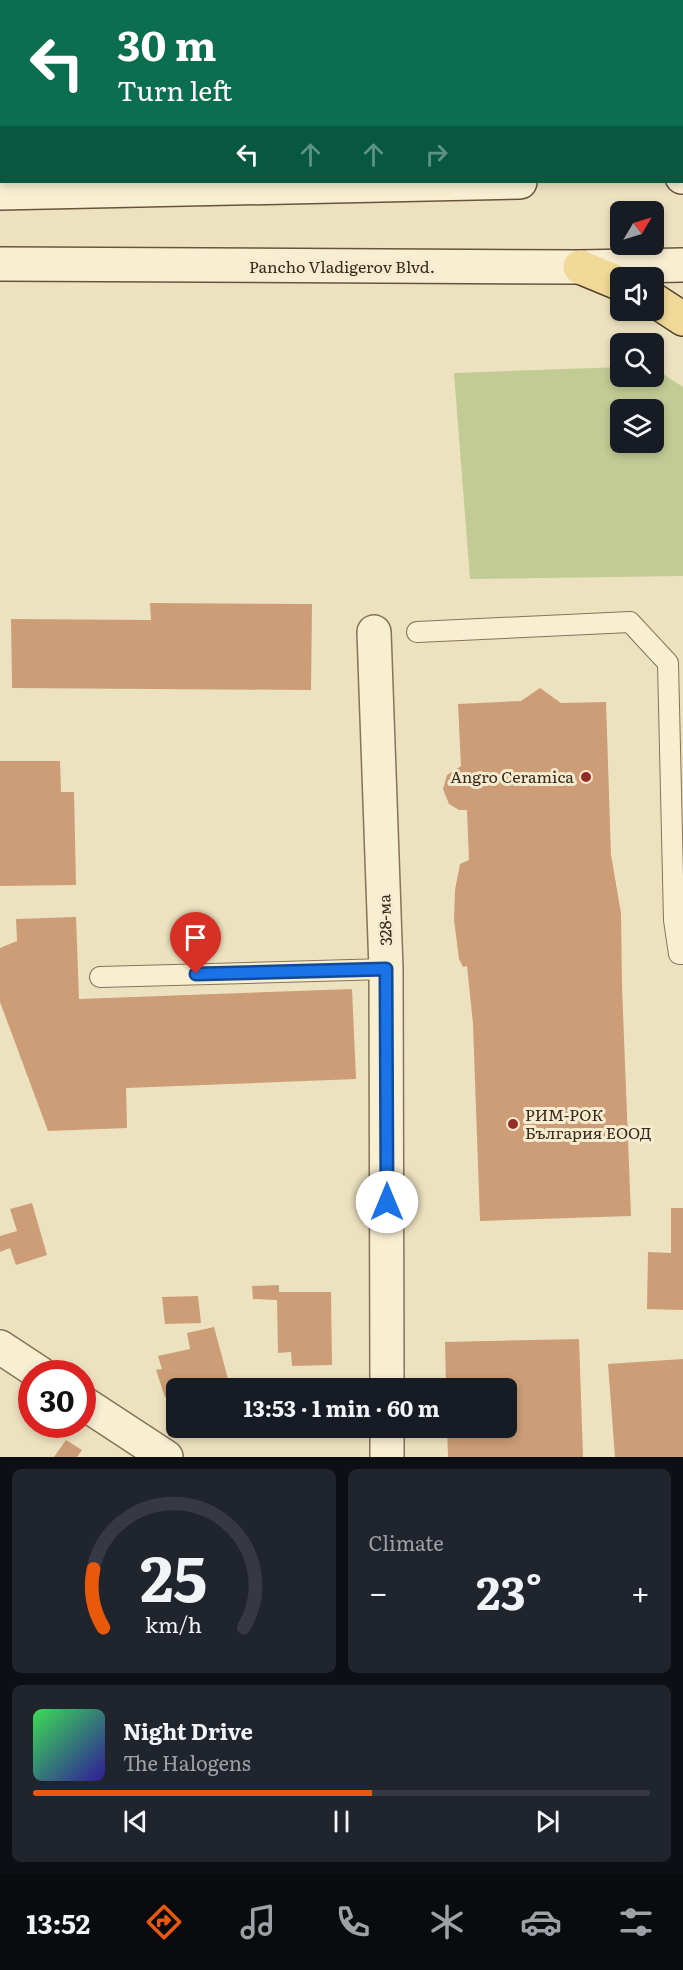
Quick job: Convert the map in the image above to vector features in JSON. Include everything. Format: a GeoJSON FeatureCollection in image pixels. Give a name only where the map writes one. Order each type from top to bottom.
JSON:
{"type":"FeatureCollection","features":[{"type":"Feature","properties":{"kind":"main road"},"geometry":{"type":"LineString","coordinates":[[0,193],[473,183]]}},
{"type":"Feature","properties":{"kind":"main road","name":"Pancho Vladigerov Blvd."},"geometry":{"type":"LineString","coordinates":[[0,264],[580,267],[683,265]]}},
{"type":"Feature","properties":{"kind":"main road"},"geometry":{"type":"LineString","coordinates":[[580,267],[610,279]]}},
{"type":"Feature","properties":{"kind":"main road"},"geometry":{"type":"LineString","coordinates":[[664,307],[683,320]]}},
{"type":"Feature","properties":{"kind":"main road","name":"328-ма"},"geometry":{"type":"LineString","coordinates":[[374,632],[386,969],[387,1378]]}},
{"type":"Feature","properties":{"kind":"main road"},"geometry":{"type":"LineString","coordinates":[[0,1347],[20,1360]]}},
{"type":"Feature","properties":{"kind":"main road"},"geometry":{"type":"LineString","coordinates":[[96,1411],[166,1457]]}},
{"type":"Feature","properties":{"kind":"main road"},"geometry":{"type":"LineString","coordinates":[[387,1438],[387,1457]]}},
{"type":"Feature","properties":{"kind":"lane"},"geometry":{"type":"LineString","coordinates":[[417,632],[630,622],[668,663],[679,954],[683,954]]}},
{"type":"Feature","properties":{"kind":"lane"},"geometry":{"type":"LineString","coordinates":[[100,977],[386,969]]}},
{"type":"Feature","properties":{"kind":"green space"},"geometry":{"type":"Polygon","coordinates":[[[610,367],[610,387],[664,387],[664,375],[683,387],[683,576],[470,579],[454,373],[610,367]]]}},
{"type":"Feature","properties":{"kind":"building"},"geometry":{"type":"Polygon","coordinates":[[[150,603],[312,604],[311,690],[12,688],[11,619],[151,620],[150,603]]]}},
{"type":"Feature","properties":{"kind":"building"},"geometry":{"type":"Polygon","coordinates":[[[540,688],[561,703],[606,702],[611,855],[621,913],[631,1216],[480,1221],[473,1024],[467,966],[463,967],[459,959],[454,920],[455,890],[460,864],[469,860],[467,810],[459,810],[449,804],[443,789],[447,775],[461,766],[458,704],[521,701],[540,688]]]}},
{"type":"Feature","properties":{"kind":"building"},"geometry":{"type":"Polygon","coordinates":[[[0,761],[60,761],[61,792],[74,792],[76,885],[0,886],[0,761]]]}},
{"type":"Feature","properties":{"kind":"building"},"geometry":{"type":"Polygon","coordinates":[[[76,917],[79,999],[352,989],[356,1079],[126,1088],[127,1128],[48,1131],[0,1002],[0,948],[17,941],[16,919],[76,917]]]}},
{"type":"Feature","properties":{"kind":"building"},"geometry":{"type":"Polygon","coordinates":[[[32,1203],[47,1255],[16,1265],[10,1248],[0,1252],[0,1236],[17,1231],[10,1209],[32,1203]]]}},
{"type":"Feature","properties":{"kind":"building"},"geometry":{"type":"Polygon","coordinates":[[[671,1208],[683,1208],[683,1310],[647,1309],[648,1252],[671,1253],[671,1208]]]}},
{"type":"Feature","properties":{"kind":"building"},"geometry":{"type":"Polygon","coordinates":[[[279,1285],[279,1292],[331,1292],[332,1365],[292,1366],[291,1352],[278,1353],[277,1300],[253,1299],[252,1286],[279,1285]]]}},
{"type":"Feature","properties":{"kind":"building"},"geometry":{"type":"Polygon","coordinates":[[[198,1296],[201,1323],[165,1324],[162,1297],[198,1296]]]}},
{"type":"Feature","properties":{"kind":"building"},"geometry":{"type":"Polygon","coordinates":[[[214,1327],[228,1378],[166,1378],[165,1397],[156,1370],[162,1369],[158,1356],[190,1349],[187,1333],[214,1327]]]}},
{"type":"Feature","properties":{"kind":"building"},"geometry":{"type":"Polygon","coordinates":[[[579,1339],[583,1457],[448,1457],[447,1438],[517,1438],[517,1378],[446,1378],[445,1342],[579,1339]]]}},
{"type":"Feature","properties":{"kind":"building"},"geometry":{"type":"Polygon","coordinates":[[[683,1359],[683,1457],[615,1457],[608,1364],[683,1359]]]}},
{"type":"Feature","properties":{"kind":"building"},"geometry":{"type":"Polygon","coordinates":[[[66,1440],[82,1450],[77,1457],[54,1457],[66,1440]]]}},
{"type":"Feature","properties":{"kind":"place","name":"Angro Ceramica"},"geometry":{"type":"Point","coordinates":[586,777]}},
{"type":"Feature","properties":{"kind":"place","name":"РИМ-РОК България ЕООД"},"geometry":{"type":"Point","coordinates":[513,1124]}},
{"type":"Feature","properties":{"kind":"route"},"geometry":{"type":"LineString","coordinates":[[196,974],[386,969],[387,1202]]}}]}
